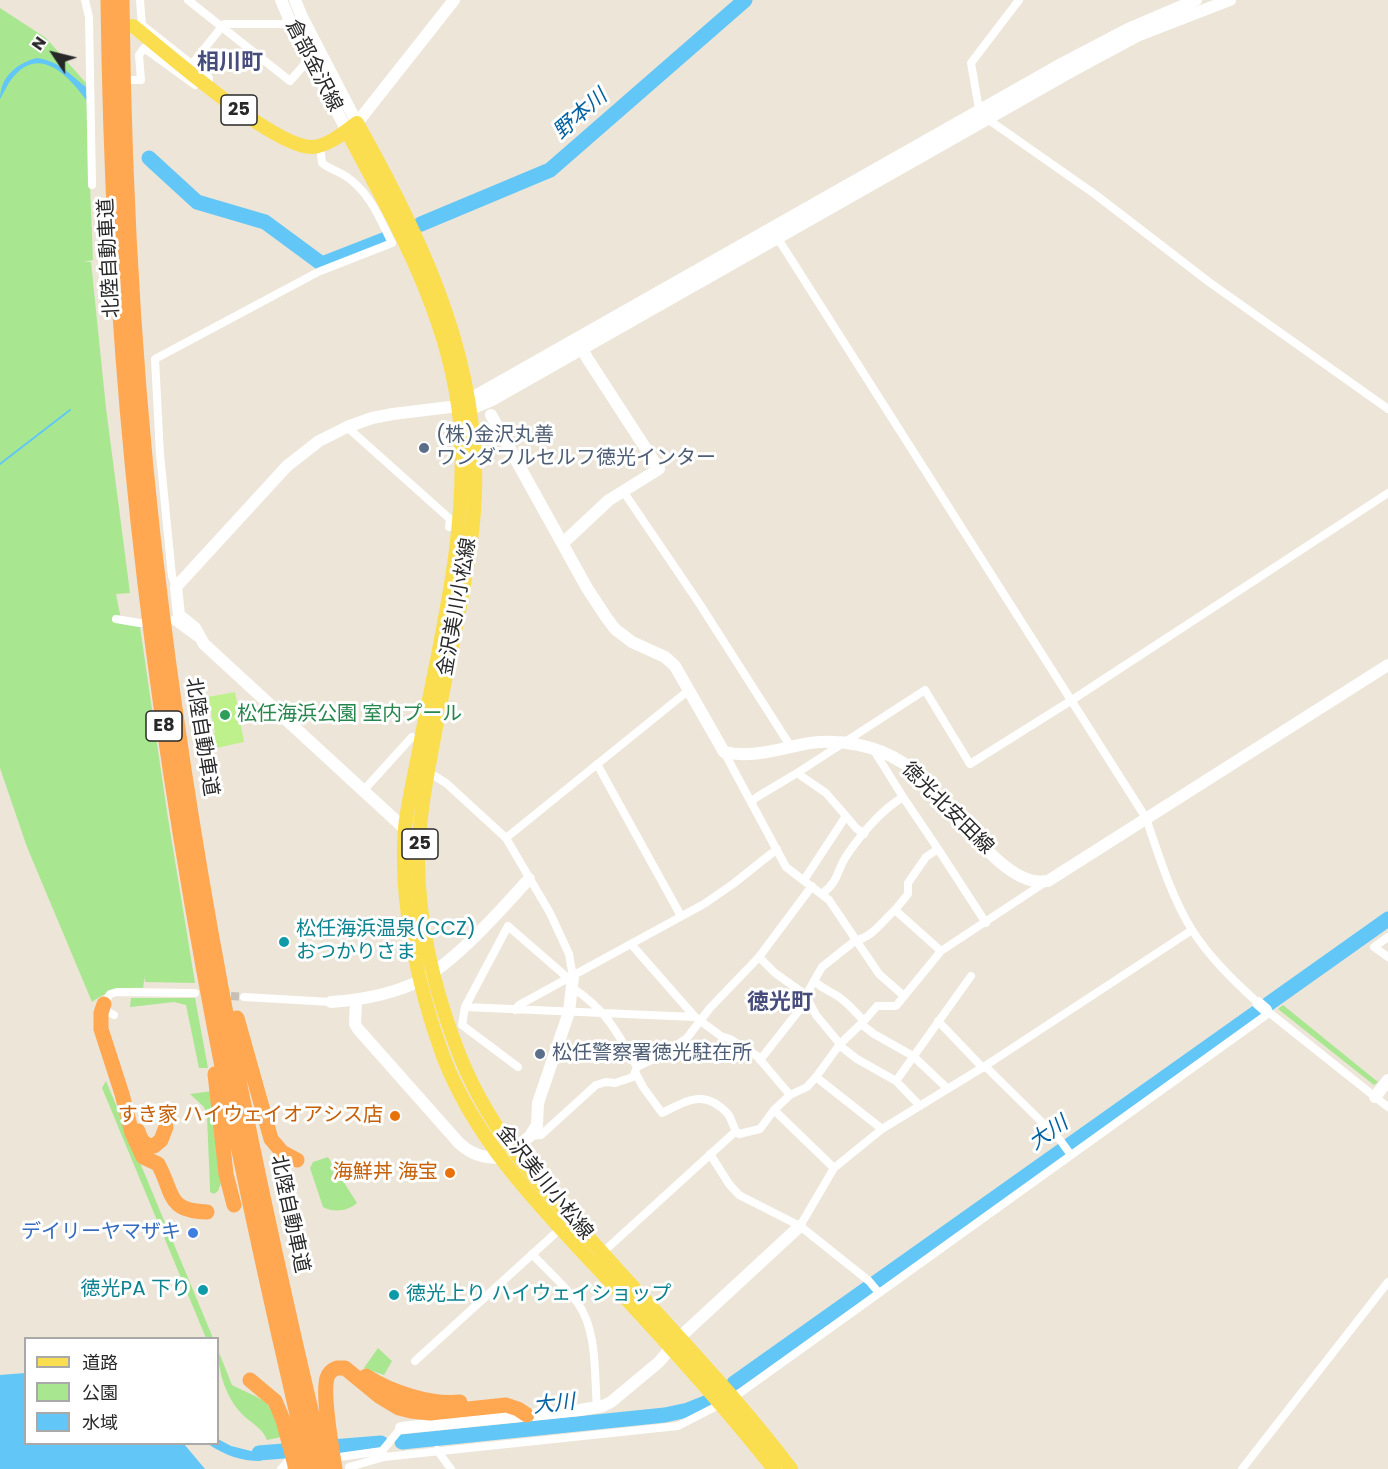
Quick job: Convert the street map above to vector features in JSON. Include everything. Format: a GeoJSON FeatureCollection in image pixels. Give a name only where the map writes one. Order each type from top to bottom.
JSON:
{"type":"FeatureCollection","features":[{"type":"Feature","properties":{"kind":"highway","name":"北陸自動車道"},"geometry":{"type":"LineString","coordinates":[[108,0],[113,199],[120,325],[132,463],[154,655],[193,867],[288,1311],[310,1441],[312,1467]]}},
{"type":"Feature","properties":{"kind":"highway","name":"北陸自動車道"},"geometry":{"type":"LineString","coordinates":[[122,0],[128,216],[146,463],[161,608],[193,867]]}},
{"type":"Feature","properties":{"kind":"highway"},"geometry":{"type":"LineString","coordinates":[[193,867],[271,1139],[282,1152],[297,1160]]}},
{"type":"Feature","properties":{"kind":"highway"},"geometry":{"type":"LineString","coordinates":[[193,867],[188,891],[210,1028],[226,1174],[234,1205]]}},
{"type":"Feature","properties":{"kind":"highway"},"geometry":{"type":"LineString","coordinates":[[109,1010],[104,1028],[142,1141],[151,1146],[158,1143],[166,1127]]}},
{"type":"Feature","properties":{"kind":"highway"},"geometry":{"type":"LineString","coordinates":[[109,1010],[101,1013],[101,1029],[140,1153],[158,1164],[174,1202],[180,1208],[207,1212]]}},
{"type":"Feature","properties":{"kind":"highway"},"geometry":{"type":"LineString","coordinates":[[352,1361],[358,1371],[373,1381],[419,1398],[455,1402],[513,1399],[523,1406],[527,1415]]}},
{"type":"Feature","properties":{"kind":"highway"},"geometry":{"type":"LineString","coordinates":[[310,1441],[328,1423],[327,1381],[330,1373],[337,1368],[345,1368],[379,1396],[411,1412],[430,1413],[506,1405],[527,1415]]}},
{"type":"Feature","properties":{"kind":"highway"},"geometry":{"type":"LineString","coordinates":[[250,1380],[275,1401],[283,1420],[310,1441],[312,1467]]}},
{"type":"Feature","properties":{"kind":"main road","name":"25"},"geometry":{"type":"LineString","coordinates":[[133,26],[267,130],[302,146],[320,145]]}},
{"type":"Feature","properties":{"kind":"main road"},"geometry":{"type":"LineString","coordinates":[[320,145],[337,138],[352,127]]}},
{"type":"Feature","properties":{"kind":"main road","name":"金沢美川小松線"},"geometry":{"type":"LineString","coordinates":[[352,127],[379,163],[442,296],[453,333],[476,472],[467,566],[428,772],[418,860],[426,976]]}},
{"type":"Feature","properties":{"kind":"main road","name":"金沢美川小松線"},"geometry":{"type":"LineString","coordinates":[[466,405],[459,523],[447,611],[405,829],[408,918],[426,976],[443,1056],[476,1121],[602,1253],[727,1401],[791,1469]]}},
{"type":"Feature","properties":{"kind":"main road","name":"金沢美川小松線"},"geometry":{"type":"LineString","coordinates":[[507,1155],[560,1229],[676,1342]]}},
{"type":"Feature","properties":{"kind":"main road","name":"金沢美川小松線"},"geometry":{"type":"LineString","coordinates":[[727,1401],[774,1469]]}},
{"type":"Feature","properties":{"kind":"street"},"geometry":{"type":"LineString","coordinates":[[85,0],[89,17],[92,185]]}},
{"type":"Feature","properties":{"kind":"street"},"geometry":{"type":"LineString","coordinates":[[132,80],[141,80],[139,55],[144,48],[202,89],[209,86],[209,78],[142,25],[141,0]]}},
{"type":"Feature","properties":{"kind":"street"},"geometry":{"type":"LineString","coordinates":[[188,0],[290,81],[310,61]]}},
{"type":"Feature","properties":{"kind":"street","name":"倉部金沢線"},"geometry":{"type":"LineString","coordinates":[[281,0],[310,61],[352,127]]}},
{"type":"Feature","properties":{"kind":"street","name":"倉部金沢線"},"geometry":{"type":"LineString","coordinates":[[295,0],[352,127]]}},
{"type":"Feature","properties":{"kind":"street"},"geometry":{"type":"LineString","coordinates":[[352,127],[454,0]]}},
{"type":"Feature","properties":{"kind":"street"},"geometry":{"type":"LineString","coordinates":[[1019,0],[971,63],[983,114],[1096,195],[1209,282],[1388,409]]}},
{"type":"Feature","properties":{"kind":"street"},"geometry":{"type":"LineString","coordinates":[[176,587],[287,466],[319,441],[347,427],[393,414],[466,405],[777,239],[1128,29],[1196,0]]}},
{"type":"Feature","properties":{"kind":"street"},"geometry":{"type":"LineString","coordinates":[[580,343],[771,227],[983,114],[1137,36],[1230,0]]}},
{"type":"Feature","properties":{"kind":"street"},"geometry":{"type":"LineString","coordinates":[[192,64],[224,24],[282,24],[290,21]]}},
{"type":"Feature","properties":{"kind":"street"},"geometry":{"type":"LineString","coordinates":[[90,81],[101,80]]}},
{"type":"Feature","properties":{"kind":"street"},"geometry":{"type":"LineString","coordinates":[[320,145],[322,163],[357,185],[377,213],[392,243],[318,272],[155,358],[160,454],[172,576],[176,587],[179,615],[200,634],[204,644],[405,829]]}},
{"type":"Feature","properties":{"kind":"street"},"geometry":{"type":"LineString","coordinates":[[771,227],[1146,818],[1174,896],[1204,948],[1231,979],[1264,1009],[1388,1107]]}},
{"type":"Feature","properties":{"kind":"street"},"geometry":{"type":"LineString","coordinates":[[562,543],[609,501],[659,469],[580,343]]}},
{"type":"Feature","properties":{"kind":"street"},"geometry":{"type":"LineString","coordinates":[[491,416],[593,599],[615,629],[633,642],[665,657],[675,666],[786,867],[822,894],[836,908],[879,974],[904,996]]}},
{"type":"Feature","properties":{"kind":"street"},"geometry":{"type":"LineString","coordinates":[[347,427],[450,519],[449,527]]}},
{"type":"Feature","properties":{"kind":"street"},"geometry":{"type":"LineString","coordinates":[[623,491],[699,603],[791,747]]}},
{"type":"Feature","properties":{"kind":"street"},"geometry":{"type":"LineString","coordinates":[[751,802],[926,690],[970,764],[1388,493]]}},
{"type":"Feature","properties":{"kind":"street"},"geometry":{"type":"LineString","coordinates":[[116,619],[140,623]]}},
{"type":"Feature","properties":{"kind":"street"},"geometry":{"type":"LineString","coordinates":[[174,620],[196,638],[200,634]]}},
{"type":"Feature","properties":{"kind":"street"},"geometry":{"type":"LineString","coordinates":[[496,915],[572,981],[605,1014],[636,1069],[643,1087],[662,1113],[700,1098],[712,1100],[728,1114],[739,1134],[760,1129],[774,1110],[790,1095],[807,1087],[840,1045],[877,1006],[896,1006],[941,951],[1388,665]]}},
{"type":"Feature","properties":{"kind":"street"},"geometry":{"type":"LineString","coordinates":[[506,838],[689,690]]}},
{"type":"Feature","properties":{"kind":"street"},"geometry":{"type":"LineString","coordinates":[[363,791],[412,737]]}},
{"type":"Feature","properties":{"kind":"street","name":"徳光北安田線"},"geometry":{"type":"LineString","coordinates":[[724,752],[747,754],[812,743],[842,742],[892,757],[911,769],[1007,868],[1034,881],[1048,881]]}},
{"type":"Feature","properties":{"kind":"street"},"geometry":{"type":"LineString","coordinates":[[873,750],[986,923]]}},
{"type":"Feature","properties":{"kind":"street"},"geometry":{"type":"LineString","coordinates":[[597,764],[681,916]]}},
{"type":"Feature","properties":{"kind":"street"},"geometry":{"type":"LineString","coordinates":[[356,1000],[355,1024],[358,1029],[468,1152],[487,1158],[507,1155],[530,1136],[537,1125],[538,1103],[569,1012],[572,981],[569,954],[550,913],[506,838],[446,783],[428,772]]}},
{"type":"Feature","properties":{"kind":"street"},"geometry":{"type":"LineString","coordinates":[[796,773],[826,793],[864,834]]}},
{"type":"Feature","properties":{"kind":"street"},"geometry":{"type":"LineString","coordinates":[[822,894],[838,877],[839,869],[847,855],[885,808],[903,797]]}},
{"type":"Feature","properties":{"kind":"street"},"geometry":{"type":"LineString","coordinates":[[804,880],[846,816]]}},
{"type":"Feature","properties":{"kind":"street"},"geometry":{"type":"LineString","coordinates":[[515,1010],[519,1005],[572,981],[681,916],[733,884],[777,849]]}},
{"type":"Feature","properties":{"kind":"street"},"geometry":{"type":"LineString","coordinates":[[760,1060],[807,997],[822,966],[856,940],[860,940],[877,929],[908,894],[908,883],[926,857],[938,849]]}},
{"type":"Feature","properties":{"kind":"street"},"geometry":{"type":"LineString","coordinates":[[244,997],[331,1002],[356,1000],[426,976],[453,955],[496,915],[529,879]]}},
{"type":"Feature","properties":{"kind":"street"},"geometry":{"type":"LineString","coordinates":[[530,1136],[542,1135],[596,1085],[606,1082],[615,1083],[633,1077],[636,1069],[687,1038],[697,1019],[759,957],[812,886]]}},
{"type":"Feature","properties":{"kind":"street"},"geometry":{"type":"LineString","coordinates":[[895,910],[941,951]]}},
{"type":"Feature","properties":{"kind":"street"},"geometry":{"type":"LineString","coordinates":[[508,926],[465,1007],[462,1025],[518,1067]]}},
{"type":"Feature","properties":{"kind":"street"},"geometry":{"type":"LineString","coordinates":[[349,1469],[349,1467],[383,1454],[401,1428],[597,1407],[619,1397],[659,1362],[676,1342],[800,1227],[834,1168],[882,1129],[984,1067],[1192,930]]}},
{"type":"Feature","properties":{"kind":"street"},"geometry":{"type":"LineString","coordinates":[[1388,937],[1374,947],[1388,957]]}},
{"type":"Feature","properties":{"kind":"street"},"geometry":{"type":"LineString","coordinates":[[631,944],[697,1019],[760,1060],[790,1095]]}},
{"type":"Feature","properties":{"kind":"street"},"geometry":{"type":"LineString","coordinates":[[759,957],[775,973],[807,997],[816,1015],[840,1045],[857,1059],[896,1081],[920,1106]]}},
{"type":"Feature","properties":{"kind":"street"},"geometry":{"type":"LineString","coordinates":[[896,1081],[971,976]]}},
{"type":"Feature","properties":{"kind":"street"},"geometry":{"type":"LineString","coordinates":[[814,981],[828,993],[836,994],[846,1002],[874,1034],[913,1056],[948,1089]]}},
{"type":"Feature","properties":{"kind":"street"},"geometry":{"type":"LineString","coordinates":[[109,1010],[110,994],[117,992],[195,993]]}},
{"type":"Feature","properties":{"kind":"street"},"geometry":{"type":"LineString","coordinates":[[465,1007],[697,1019]]}},
{"type":"Feature","properties":{"kind":"street"},"geometry":{"type":"LineString","coordinates":[[312,1467],[287,1462],[437,1450],[678,1426],[727,1401],[1067,1149],[1264,1009]]}},
{"type":"Feature","properties":{"kind":"street"},"geometry":{"type":"LineString","coordinates":[[938,1021],[1067,1149]]}},
{"type":"Feature","properties":{"kind":"street"},"geometry":{"type":"LineString","coordinates":[[816,1077],[882,1129]]}},
{"type":"Feature","properties":{"kind":"street"},"geometry":{"type":"LineString","coordinates":[[1376,1097],[1388,1080]]}},
{"type":"Feature","properties":{"kind":"street"},"geometry":{"type":"LineString","coordinates":[[774,1110],[834,1168]]}},
{"type":"Feature","properties":{"kind":"street"},"geometry":{"type":"LineString","coordinates":[[602,1253],[736,1131]]}},
{"type":"Feature","properties":{"kind":"street"},"geometry":{"type":"LineString","coordinates":[[710,1154],[729,1184],[739,1195],[800,1227],[869,1281],[878,1291]]}},
{"type":"Feature","properties":{"kind":"street"},"geometry":{"type":"LineString","coordinates":[[415,1361],[560,1229]]}},
{"type":"Feature","properties":{"kind":"street"},"geometry":{"type":"LineString","coordinates":[[532,1254],[577,1302],[585,1316],[592,1349],[597,1407]]}},
{"type":"Feature","properties":{"kind":"street"},"geometry":{"type":"LineString","coordinates":[[1242,1469],[1388,1282]]}},
{"type":"Feature","properties":{"kind":"street"},"geometry":{"type":"LineString","coordinates":[[437,1450],[451,1469]]}},
{"type":"Feature","properties":{"kind":"green space"},"geometry":{"type":"Polygon","coordinates":[[[0,8],[46,38],[86,83],[93,260],[84,262],[91,262],[106,408],[130,593],[116,594],[122,624],[140,627],[195,983],[145,982],[145,976],[143,988],[116,990],[92,1002],[27,847],[0,768],[0,8]]]}},
{"type":"Feature","properties":{"kind":"green space","name":"松任海浜公園 室内プール"},"geometry":{"type":"Polygon","coordinates":[[[235,692],[244,742],[211,749],[208,735],[215,733],[208,697],[235,692]]]}},
{"type":"Feature","properties":{"kind":"green space"},"geometry":{"type":"Polygon","coordinates":[[[131,998],[195,998],[208,1068],[199,1068],[186,1005],[174,1002],[130,1007],[131,998]]]}},
{"type":"Feature","properties":{"kind":"green space"},"geometry":{"type":"Polygon","coordinates":[[[1283,1005],[1378,1082],[1374,1085],[1278,1009],[1283,1005]]]}},
{"type":"Feature","properties":{"kind":"green space"},"geometry":{"type":"Polygon","coordinates":[[[106,1081],[213,1337],[206,1337],[102,1088],[106,1081]]]}},
{"type":"Feature","properties":{"kind":"green space"},"geometry":{"type":"Polygon","coordinates":[[[212,1091],[221,1183],[214,1194],[210,1192],[207,1117],[204,1107],[190,1094],[212,1091]]]}},
{"type":"Feature","properties":{"kind":"green space"},"geometry":{"type":"Polygon","coordinates":[[[328,1157],[357,1203],[349,1208],[336,1210],[323,1207],[310,1168],[313,1162],[328,1157]]]}},
{"type":"Feature","properties":{"kind":"green space"},"geometry":{"type":"Polygon","coordinates":[[[378,1348],[392,1361],[384,1375],[364,1368],[378,1348]]]}},
{"type":"Feature","properties":{"kind":"green space"},"geometry":{"type":"Polygon","coordinates":[[[219,1352],[232,1385],[260,1399],[271,1408],[281,1437],[267,1440],[260,1430],[238,1410],[228,1394],[220,1368],[219,1352]]]}},
{"type":"Feature","properties":{"kind":"water"},"geometry":{"type":"Polygon","coordinates":[[[37,58],[58,65],[86,87],[87,101],[73,83],[55,68],[35,63],[15,75],[0,99],[3,84],[11,72],[23,63],[37,58]]]}},
{"type":"Feature","properties":{"kind":"water"},"geometry":{"type":"Polygon","coordinates":[[[24,1373],[24,1445],[185,1445],[205,1469],[0,1469],[0,1375],[24,1373]]]}},
{"type":"Feature","properties":{"kind":"water"},"geometry":{"type":"Polygon","coordinates":[[[219,1440],[231,1446],[259,1453],[261,1461],[233,1457],[210,1445],[219,1445],[219,1440]]]}},
{"type":"Feature","properties":{"kind":"waterway","name":"野本川"},"geometry":{"type":"LineString","coordinates":[[421,224],[550,170],[745,0]]}},
{"type":"Feature","properties":{"kind":"waterway","name":"野本川"},"geometry":{"type":"LineString","coordinates":[[149,158],[197,202],[265,222],[322,264],[386,239]]}},
{"type":"Feature","properties":{"kind":"waterway"},"geometry":{"type":"LineString","coordinates":[[0,464],[70,410]]}},
{"type":"Feature","properties":{"kind":"waterway","name":"大川"},"geometry":{"type":"LineString","coordinates":[[734,1383],[1388,919]]}},
{"type":"Feature","properties":{"kind":"waterway","name":"大川"},"geometry":{"type":"LineString","coordinates":[[402,1442],[665,1415],[688,1410],[708,1402]]}},
{"type":"Feature","properties":{"kind":"waterway","name":"大川"},"geometry":{"type":"LineString","coordinates":[[259,1453],[381,1443]]}},
{"type":"Feature","properties":{"kind":"tunnel"},"geometry":{"type":"LineString","coordinates":[[219,995],[244,997]]}},
{"type":"Feature","properties":{"kind":"place","name":"(株)金沢丸善 ワンダフルセルフ徳光インター"},"geometry":{"type":"Point","coordinates":[424,448]}},
{"type":"Feature","properties":{"kind":"place","name":"松任海浜公園 室内プール"},"geometry":{"type":"Point","coordinates":[225,715]}},
{"type":"Feature","properties":{"kind":"place","name":"松任海浜温泉(CCZ) おつかりさま"},"geometry":{"type":"Point","coordinates":[284,942]}},
{"type":"Feature","properties":{"kind":"place","name":"松任警察署徳光駐在所"},"geometry":{"type":"Point","coordinates":[540,1054]}},
{"type":"Feature","properties":{"kind":"place","name":"すき家 ハイウェイオアシス店"},"geometry":{"type":"Point","coordinates":[395,1116]}},
{"type":"Feature","properties":{"kind":"place","name":"海鮮丼 海宝"},"geometry":{"type":"Point","coordinates":[450,1173]}},
{"type":"Feature","properties":{"kind":"place","name":"デイリーヤマザキ"},"geometry":{"type":"Point","coordinates":[193,1233]}},
{"type":"Feature","properties":{"kind":"place","name":"徳光PA 下り"},"geometry":{"type":"Point","coordinates":[203,1290]}},
{"type":"Feature","properties":{"kind":"place","name":"徳光上り ハイウェイショップ"},"geometry":{"type":"Point","coordinates":[394,1295]}},
{"type":"Feature","properties":{"kind":"district","name":"相川町"},"geometry":{"type":"Point","coordinates":[230,63]}},
{"type":"Feature","properties":{"kind":"district","name":"徳光町"},"geometry":{"type":"Point","coordinates":[780,1003]}}]}
